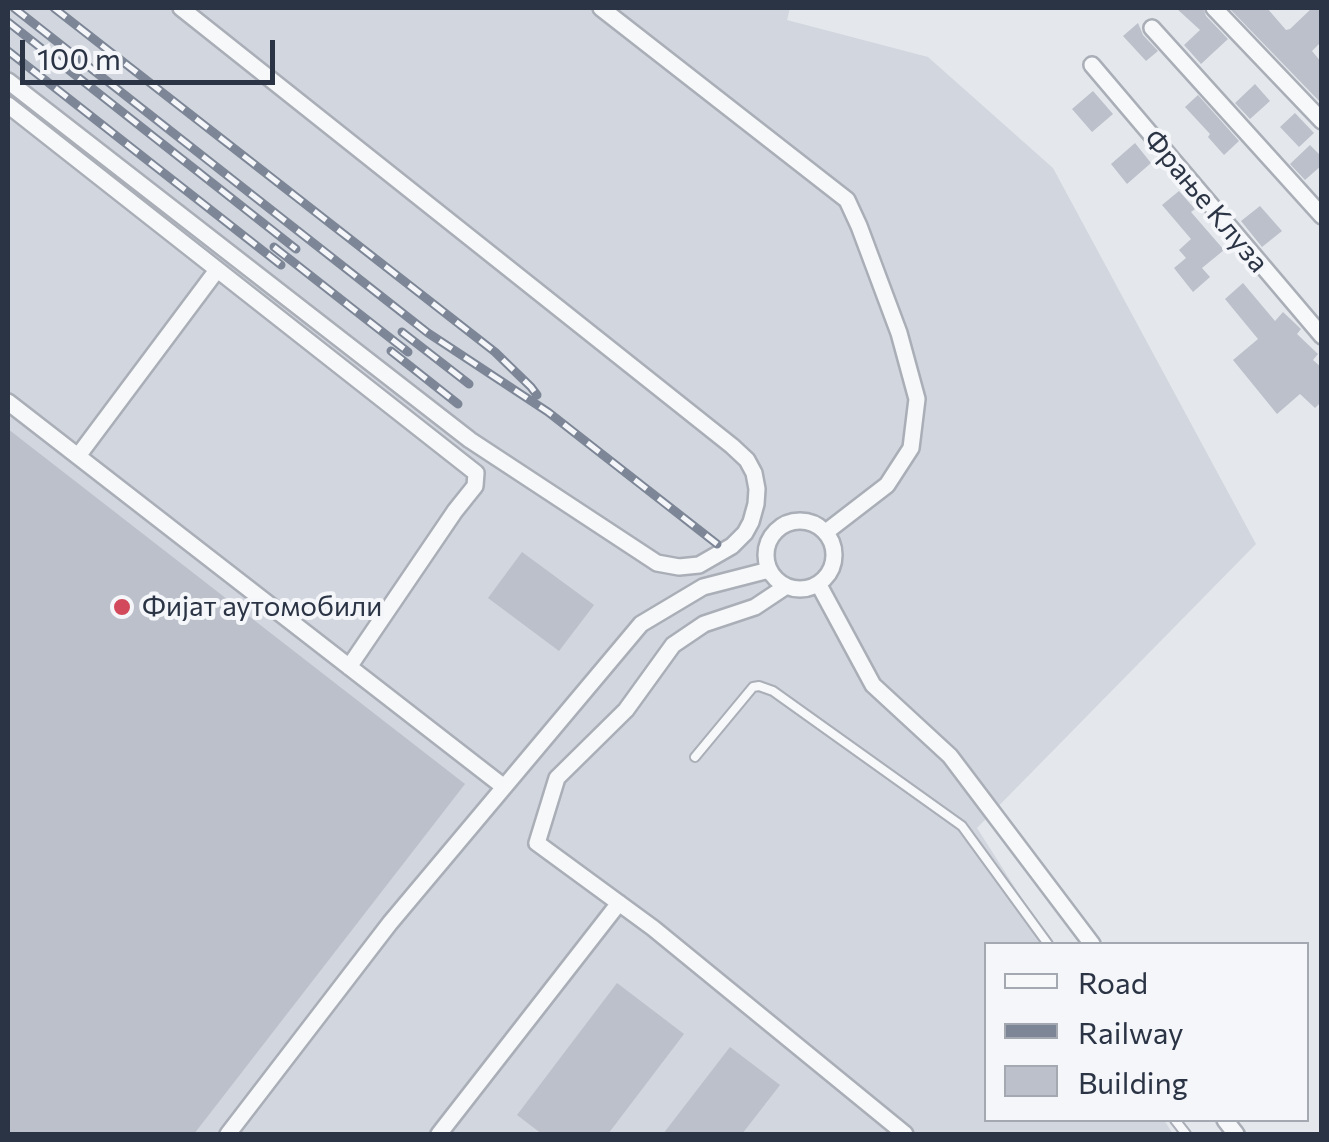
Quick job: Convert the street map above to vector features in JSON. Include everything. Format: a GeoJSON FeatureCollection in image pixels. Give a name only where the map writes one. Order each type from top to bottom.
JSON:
{"type":"FeatureCollection","features":[{"type":"Feature","properties":{"kind":"street"},"geometry":{"type":"LineString","coordinates":[[8,80],[470,440],[656,563],[699,565],[732,546],[745,533],[756,504],[757,488],[747,460],[732,446],[181,8]]}},
{"type":"Feature","properties":{"kind":"street"},"geometry":{"type":"LineString","coordinates":[[601,8],[846,200],[859,226],[900,333],[917,398],[911,448],[887,485],[826,532]]}},
{"type":"Feature","properties":{"kind":"street"},"geometry":{"type":"LineString","coordinates":[[1214,8],[1322,122]]}},
{"type":"Feature","properties":{"kind":"street"},"geometry":{"type":"LineString","coordinates":[[1152,28],[1322,216]]}},
{"type":"Feature","properties":{"kind":"street","name":"Фрање Клуза"},"geometry":{"type":"LineString","coordinates":[[1092,65],[1322,336]]}},
{"type":"Feature","properties":{"kind":"street"},"geometry":{"type":"LineString","coordinates":[[8,105],[476,473],[475,486],[349,667]]}},
{"type":"Feature","properties":{"kind":"street"},"geometry":{"type":"LineString","coordinates":[[78,456],[218,270]]}},
{"type":"Feature","properties":{"kind":"street"},"geometry":{"type":"LineString","coordinates":[[8,402],[504,787]]}},
{"type":"Feature","properties":{"kind":"street"},"geometry":{"type":"LineString","coordinates":[[807,521],[826,532],[835,554],[828,577],[819,585],[797,590],[776,580],[769,570],[766,549],[777,530],[786,524],[807,521]]}},
{"type":"Feature","properties":{"kind":"street"},"geometry":{"type":"LineString","coordinates":[[228,1134],[390,922],[641,624],[703,587],[769,570]]}},
{"type":"Feature","properties":{"kind":"street"},"geometry":{"type":"LineString","coordinates":[[819,585],[874,686],[950,756],[1090,942]]}},
{"type":"Feature","properties":{"kind":"street"},"geometry":{"type":"LineString","coordinates":[[786,586],[755,608],[704,624],[674,645],[626,710],[557,778],[538,843],[698,964],[906,1134]]}},
{"type":"Feature","properties":{"kind":"street"},"geometry":{"type":"LineString","coordinates":[[439,1134],[619,903]]}},
{"type":"Feature","properties":{"kind":"lane"},"geometry":{"type":"LineString","coordinates":[[695,756],[753,687],[772,691],[962,826],[1047,942]]}},
{"type":"Feature","properties":{"kind":"shaded area"},"geometry":{"type":"Polygon","coordinates":[[[8,8],[790,8],[787,20],[928,57],[1053,168],[1256,544],[977,828],[1050,942],[984,942],[984,1122],[1165,1122],[1173,1134],[8,1134],[8,8]]]}},
{"type":"Feature","properties":{"kind":"building"},"geometry":{"type":"Polygon","coordinates":[[[1176,8],[1203,8],[1228,39],[1201,64],[1184,45],[1200,30],[1176,8]]]}},
{"type":"Feature","properties":{"kind":"building"},"geometry":{"type":"Polygon","coordinates":[[[1229,8],[1267,8],[1286,30],[1312,8],[1322,8],[1322,41],[1312,51],[1322,63],[1322,104],[1229,8]]]}},
{"type":"Feature","properties":{"kind":"building"},"geometry":{"type":"Polygon","coordinates":[[[1138,23],[1158,51],[1146,61],[1123,36],[1138,23]]]}},
{"type":"Feature","properties":{"kind":"building"},"geometry":{"type":"Polygon","coordinates":[[[1255,84],[1270,101],[1250,119],[1235,103],[1255,84]]]}},
{"type":"Feature","properties":{"kind":"building"},"geometry":{"type":"Polygon","coordinates":[[[1093,91],[1113,114],[1092,132],[1072,109],[1093,91]]]}},
{"type":"Feature","properties":{"kind":"building"},"geometry":{"type":"Polygon","coordinates":[[[1198,95],[1239,141],[1224,155],[1185,107],[1198,95]]]}},
{"type":"Feature","properties":{"kind":"building"},"geometry":{"type":"Polygon","coordinates":[[[1295,113],[1314,133],[1299,147],[1280,127],[1295,113]]]}},
{"type":"Feature","properties":{"kind":"building"},"geometry":{"type":"Polygon","coordinates":[[[1135,143],[1151,163],[1127,184],[1111,164],[1135,143]]]}},
{"type":"Feature","properties":{"kind":"building"},"geometry":{"type":"Polygon","coordinates":[[[1310,145],[1322,157],[1322,165],[1305,180],[1290,164],[1310,145]]]}},
{"type":"Feature","properties":{"kind":"building"},"geometry":{"type":"Polygon","coordinates":[[[1179,191],[1195,209],[1191,212],[1224,250],[1202,268],[1210,277],[1193,292],[1174,268],[1186,258],[1179,250],[1191,239],[1162,205],[1179,191]]]}},
{"type":"Feature","properties":{"kind":"building"},"geometry":{"type":"Polygon","coordinates":[[[1260,206],[1282,231],[1262,247],[1241,221],[1260,206]]]}},
{"type":"Feature","properties":{"kind":"building"},"geometry":{"type":"Polygon","coordinates":[[[1243,283],[1275,321],[1283,312],[1301,329],[1297,334],[1318,354],[1313,360],[1322,368],[1322,401],[1315,408],[1300,394],[1277,414],[1233,360],[1258,339],[1225,299],[1243,283]]]}},
{"type":"Feature","properties":{"kind":"building","name":"Фијат аутомобили"},"geometry":{"type":"Polygon","coordinates":[[[8,429],[465,784],[194,1134],[8,1134],[8,429]]]}},
{"type":"Feature","properties":{"kind":"building"},"geometry":{"type":"Polygon","coordinates":[[[522,552],[594,605],[559,651],[488,598],[522,552]]]}},
{"type":"Feature","properties":{"kind":"building"},"geometry":{"type":"Polygon","coordinates":[[[617,983],[684,1034],[608,1134],[542,1134],[517,1115],[617,983]]]}},
{"type":"Feature","properties":{"kind":"building"},"geometry":{"type":"Polygon","coordinates":[[[730,1047],[780,1085],[742,1134],[663,1134],[730,1047]]]}},
{"type":"Feature","properties":{"kind":"railway"},"geometry":{"type":"LineString","coordinates":[[14,8],[428,333],[548,412],[717,544]]}},
{"type":"Feature","properties":{"kind":"railway"},"geometry":{"type":"LineString","coordinates":[[54,8],[495,352],[537,395]]}},
{"type":"Feature","properties":{"kind":"railway"},"geometry":{"type":"LineString","coordinates":[[8,22],[296,249]]}},
{"type":"Feature","properties":{"kind":"railway"},"geometry":{"type":"LineString","coordinates":[[8,51],[281,265]]}},
{"type":"Feature","properties":{"kind":"railway"},"geometry":{"type":"LineString","coordinates":[[274,247],[408,352]]}},
{"type":"Feature","properties":{"kind":"railway"},"geometry":{"type":"LineString","coordinates":[[402,332],[469,384]]}},
{"type":"Feature","properties":{"kind":"railway"},"geometry":{"type":"LineString","coordinates":[[391,351],[458,404]]}},
{"type":"Feature","properties":{"kind":"place","name":"Фијат аутомобили"},"geometry":{"type":"Point","coordinates":[122,607]}}]}
